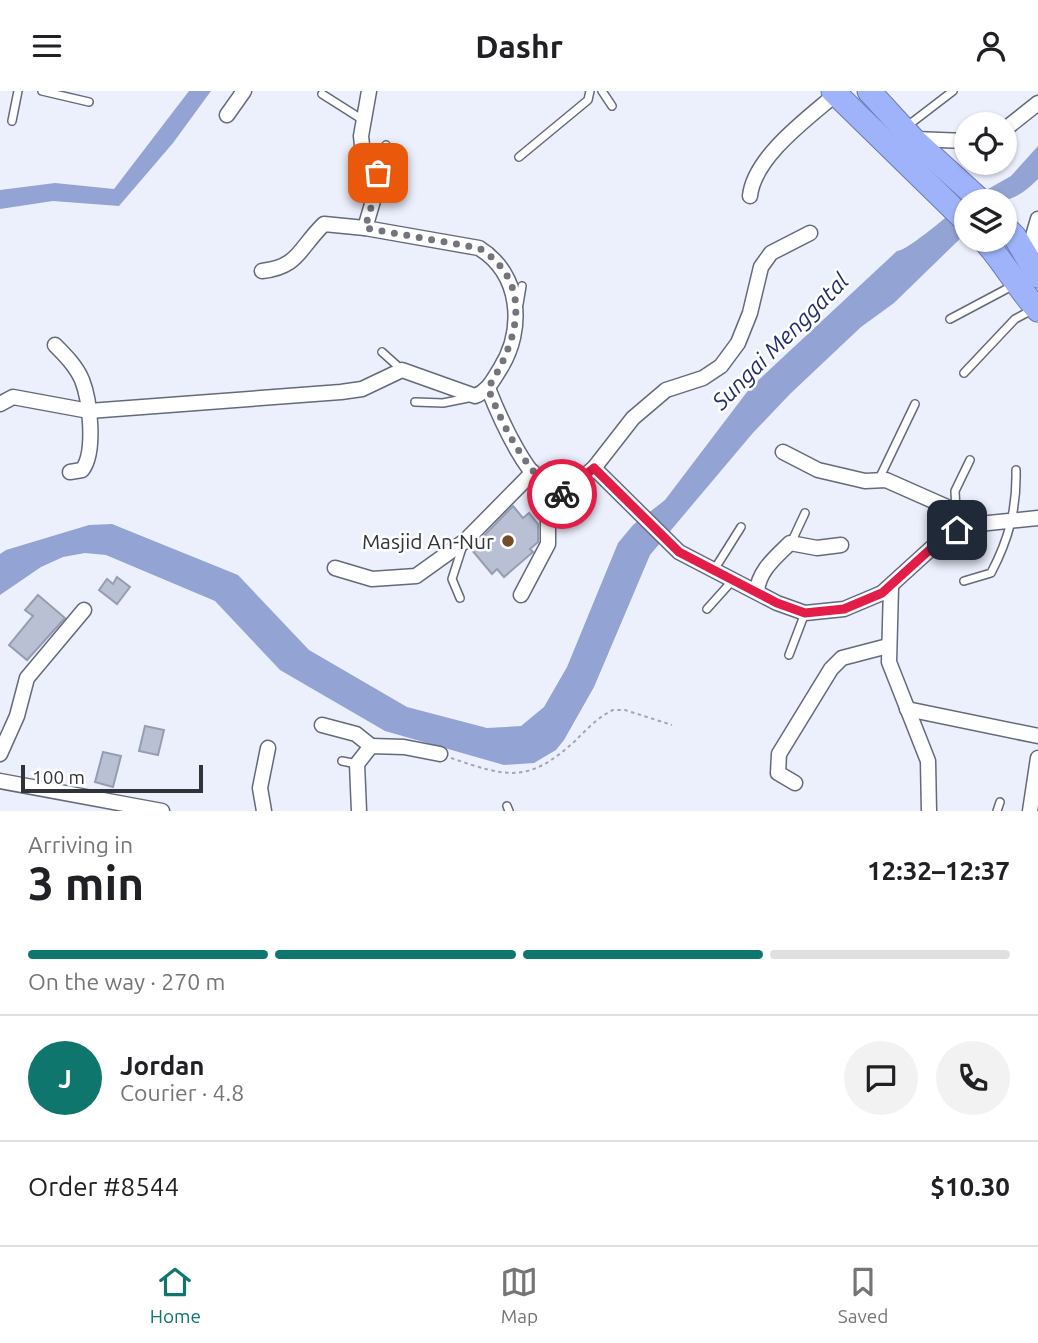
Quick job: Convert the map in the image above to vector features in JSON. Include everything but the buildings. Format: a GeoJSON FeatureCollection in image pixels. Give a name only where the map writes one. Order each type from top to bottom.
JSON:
{"type":"FeatureCollection","features":[{"type":"Feature","properties":{"kind":"highway"},"geometry":{"type":"LineString","coordinates":[[869,91],[909,134],[969,189]]}},
{"type":"Feature","properties":{"kind":"highway"},"geometry":{"type":"LineString","coordinates":[[834,92],[954,208]]}},
{"type":"Feature","properties":{"kind":"highway"},"geometry":{"type":"LineString","coordinates":[[1017,243],[1036,273]]}},
{"type":"Feature","properties":{"kind":"highway"},"geometry":{"type":"LineString","coordinates":[[993,252],[1015,285],[1037,309]]}},
{"type":"Feature","properties":{"kind":"street"},"geometry":{"type":"LineString","coordinates":[[227,115],[244,91]]}},
{"type":"Feature","properties":{"kind":"street"},"geometry":{"type":"LineString","coordinates":[[365,228],[375,194],[373,179],[364,164],[360,136],[369,91]]}},
{"type":"Feature","properties":{"kind":"street"},"geometry":{"type":"LineString","coordinates":[[750,196],[751,186],[783,139],[834,92]]}},
{"type":"Feature","properties":{"kind":"street"},"geometry":{"type":"LineString","coordinates":[[1017,120],[1038,103]]}},
{"type":"Feature","properties":{"kind":"street"},"geometry":{"type":"LineString","coordinates":[[909,134],[954,140]]}},
{"type":"Feature","properties":{"kind":"street"},"geometry":{"type":"LineString","coordinates":[[1036,273],[1031,243],[1038,219]]}},
{"type":"Feature","properties":{"kind":"street"},"geometry":{"type":"LineString","coordinates":[[0,404],[13,397],[89,411],[351,391],[362,389],[402,370],[475,396],[488,388],[505,361],[515,332],[517,308],[510,285],[494,260],[481,250],[365,228],[324,224],[289,264],[281,270],[262,271]]}},
{"type":"Feature","properties":{"kind":"street"},"geometry":{"type":"LineString","coordinates":[[488,388],[500,419],[533,472],[553,493],[561,495],[594,468],[633,418],[666,390],[703,378],[721,366],[738,343],[750,313],[761,267],[771,253],[810,233]]}},
{"type":"Feature","properties":{"kind":"street"},"geometry":{"type":"LineString","coordinates":[[55,345],[82,380],[89,411],[89,460],[82,470],[70,472]]}},
{"type":"Feature","properties":{"kind":"street"},"geometry":{"type":"LineString","coordinates":[[783,452],[818,470],[865,481],[879,479],[956,510],[969,525]]}},
{"type":"Feature","properties":{"kind":"street"},"geometry":{"type":"LineString","coordinates":[[594,468],[679,552],[757,592],[805,613],[827,618],[891,587],[936,544],[969,525],[1038,518]]}},
{"type":"Feature","properties":{"kind":"street"},"geometry":{"type":"LineString","coordinates":[[335,568],[372,579],[416,576],[464,541],[533,472]]}},
{"type":"Feature","properties":{"kind":"street"},"geometry":{"type":"LineString","coordinates":[[521,595],[548,544],[548,515],[553,493]]}},
{"type":"Feature","properties":{"kind":"street"},"geometry":{"type":"LineString","coordinates":[[757,592],[757,584],[766,568],[790,543],[817,548],[841,545]]}},
{"type":"Feature","properties":{"kind":"street"},"geometry":{"type":"LineString","coordinates":[[891,587],[893,601],[888,646],[894,676],[928,761],[929,811]]}},
{"type":"Feature","properties":{"kind":"street"},"geometry":{"type":"LineString","coordinates":[[0,754],[17,716],[27,678],[84,610]]}},
{"type":"Feature","properties":{"kind":"street"},"geometry":{"type":"LineString","coordinates":[[795,783],[778,773],[779,754],[831,669],[842,658],[888,646]]}},
{"type":"Feature","properties":{"kind":"street"},"geometry":{"type":"LineString","coordinates":[[907,709],[1038,736]]}},
{"type":"Feature","properties":{"kind":"street"},"geometry":{"type":"LineString","coordinates":[[322,725],[356,734],[371,746],[404,747],[440,754]]}},
{"type":"Feature","properties":{"kind":"street"},"geometry":{"type":"LineString","coordinates":[[359,811],[350,762],[371,746]]}},
{"type":"Feature","properties":{"kind":"street"},"geometry":{"type":"LineString","coordinates":[[264,811],[260,787],[268,748]]}},
{"type":"Feature","properties":{"kind":"street"},"geometry":{"type":"LineString","coordinates":[[1030,811],[1038,758]]}},
{"type":"Feature","properties":{"kind":"street"},"geometry":{"type":"LineString","coordinates":[[0,781],[122,807],[162,811]]}},
{"type":"Feature","properties":{"kind":"lane"},"geometry":{"type":"LineString","coordinates":[[12,121],[18,91]]}},
{"type":"Feature","properties":{"kind":"lane"},"geometry":{"type":"LineString","coordinates":[[42,91],[89,102]]}},
{"type":"Feature","properties":{"kind":"lane"},"geometry":{"type":"LineString","coordinates":[[519,157],[588,100],[590,91]]}},
{"type":"Feature","properties":{"kind":"lane"},"geometry":{"type":"LineString","coordinates":[[602,91],[612,106]]}},
{"type":"Feature","properties":{"kind":"lane"},"geometry":{"type":"LineString","coordinates":[[909,134],[953,91]]}},
{"type":"Feature","properties":{"kind":"lane"},"geometry":{"type":"LineString","coordinates":[[322,94],[364,121]]}},
{"type":"Feature","properties":{"kind":"lane"},"geometry":{"type":"LineString","coordinates":[[373,179],[383,162],[386,145]]}},
{"type":"Feature","properties":{"kind":"lane"},"geometry":{"type":"LineString","coordinates":[[950,319],[1015,285]]}},
{"type":"Feature","properties":{"kind":"lane"},"geometry":{"type":"LineString","coordinates":[[517,308],[522,286]]}},
{"type":"Feature","properties":{"kind":"lane"},"geometry":{"type":"LineString","coordinates":[[964,373],[1015,319],[1037,309]]}},
{"type":"Feature","properties":{"kind":"lane"},"geometry":{"type":"LineString","coordinates":[[382,352],[402,370]]}},
{"type":"Feature","properties":{"kind":"lane"},"geometry":{"type":"LineString","coordinates":[[415,402],[443,403],[475,396]]}},
{"type":"Feature","properties":{"kind":"lane"},"geometry":{"type":"LineString","coordinates":[[879,479],[915,404]]}},
{"type":"Feature","properties":{"kind":"lane"},"geometry":{"type":"LineString","coordinates":[[956,510],[955,491],[970,460]]}},
{"type":"Feature","properties":{"kind":"lane"},"geometry":{"type":"LineString","coordinates":[[964,581],[990,573],[1006,546],[1016,503],[1016,470]]}},
{"type":"Feature","properties":{"kind":"lane"},"geometry":{"type":"LineString","coordinates":[[790,543],[805,513]]}},
{"type":"Feature","properties":{"kind":"lane"},"geometry":{"type":"LineString","coordinates":[[713,570],[741,527]]}},
{"type":"Feature","properties":{"kind":"lane"},"geometry":{"type":"LineString","coordinates":[[460,598],[452,579],[464,541]]}},
{"type":"Feature","properties":{"kind":"lane"},"geometry":{"type":"LineString","coordinates":[[708,609],[733,580]]}},
{"type":"Feature","properties":{"kind":"lane"},"geometry":{"type":"LineString","coordinates":[[789,655],[805,613]]}},
{"type":"Feature","properties":{"kind":"lane"},"geometry":{"type":"LineString","coordinates":[[998,811],[1000,802]]}},
{"type":"Feature","properties":{"kind":"path"},"geometry":{"type":"LineString","coordinates":[[440,754],[497,773],[514,773],[542,767],[613,711],[625,710],[672,726]]}},
{"type":"Feature","properties":{"kind":"water"},"geometry":{"type":"Polygon","coordinates":[[[189,91],[211,91],[173,143],[119,206],[53,201],[0,209],[0,190],[55,183],[114,189],[189,91]]]}},
{"type":"Feature","properties":{"kind":"water"},"geometry":{"type":"Polygon","coordinates":[[[1038,146],[1038,179],[1029,187],[1017,195],[1017,189],[988,189],[1012,175],[1017,175],[1017,169],[1038,146]]]}},
{"type":"Feature","properties":{"kind":"water"},"geometry":{"type":"Polygon","coordinates":[[[954,211],[954,245],[894,303],[861,327],[790,394],[752,434],[650,555],[594,687],[564,740],[556,750],[534,763],[504,765],[385,731],[280,670],[215,601],[106,555],[85,553],[63,557],[41,567],[0,595],[0,554],[6,550],[89,525],[112,524],[238,575],[309,650],[407,707],[487,728],[521,726],[544,707],[567,667],[618,543],[633,525],[665,500],[750,388],[897,251],[920,238],[954,211]]]}},
{"type":"Feature","properties":{"kind":"way so far"},"geometry":{"type":"LineString","coordinates":[[378,173],[373,179],[375,194],[365,228],[479,248],[494,260],[510,285],[517,308],[515,332],[505,361],[488,388],[500,419],[533,472],[553,493],[562,494]]}},
{"type":"Feature","properties":{"kind":"place","name":"Masjid An-Nur"},"geometry":{"type":"Point","coordinates":[508,541]}},
{"type":"Feature","properties":{"kind":"route"},"geometry":{"type":"LineString","coordinates":[[562,494],[594,468],[679,552],[777,603],[805,613],[827,613],[844,609],[882,593],[936,544],[957,530]]}},
{"type":"Feature","properties":{"kind":"water label","name":"Sungai Menggatal"},"geometry":{"type":"Point","coordinates":[780,341]}}]}
